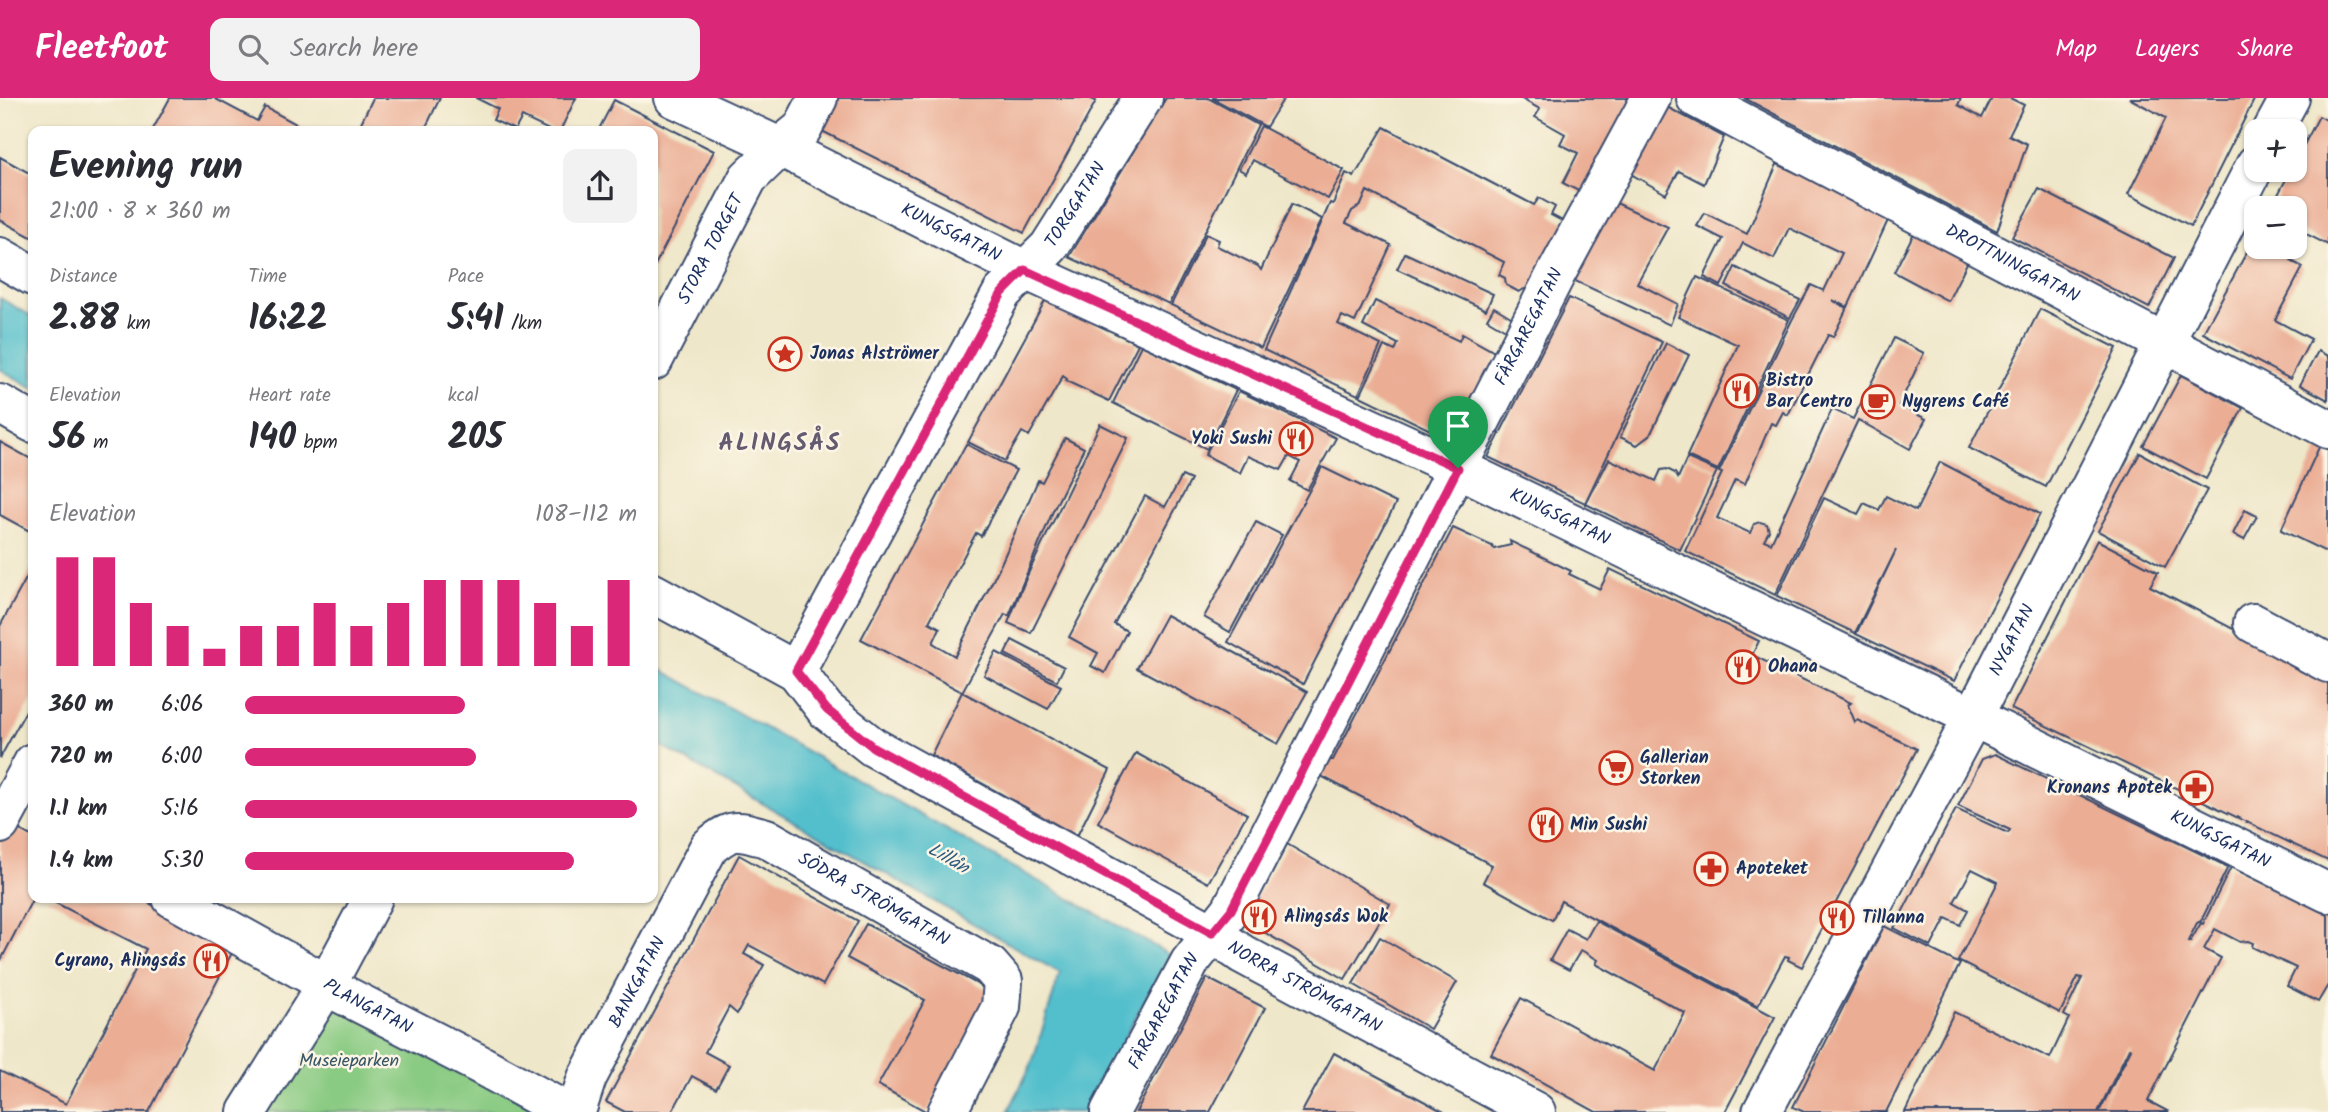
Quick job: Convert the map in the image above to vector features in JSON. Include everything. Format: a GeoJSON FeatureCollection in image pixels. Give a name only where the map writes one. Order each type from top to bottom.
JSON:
{"type":"FeatureCollection","features":[{"type":"Feature","properties":{"kind":"street","name":"KUNGSGATAN"},"geometry":{"type":"LineString","coordinates":[[674,98],[780,147],[1025,270],[1458,468],[2328,892]]}},
{"type":"Feature","properties":{"kind":"street","name":"STORA TORGET"},"geometry":{"type":"LineString","coordinates":[[658,351],[748,178],[802,129],[818,98]]}},
{"type":"Feature","properties":{"kind":"street","name":"TORGGATAN"},"geometry":{"type":"LineString","coordinates":[[796,671],[1002,293],[1049,247],[1143,98]]}},
{"type":"Feature","properties":{"kind":"street","name":"FÄRGAREGATAN"},"geometry":{"type":"LineString","coordinates":[[1110,1112],[1190,962],[1231,910],[1556,274],[1651,98]]}},
{"type":"Feature","properties":{"kind":"street","name":"DROTTNINGGATAN"},"geometry":{"type":"LineString","coordinates":[[1696,98],[2328,429]]}},
{"type":"Feature","properties":{"kind":"street"},"geometry":{"type":"LineString","coordinates":[[2279,119],[2290,98]]}},
{"type":"Feature","properties":{"kind":"street","name":"NYGATAN"},"geometry":{"type":"LineString","coordinates":[[1762,1112],[1973,717],[2247,182]]}},
{"type":"Feature","properties":{"kind":"street"},"geometry":{"type":"LineString","coordinates":[[0,257],[28,273]]}},
{"type":"Feature","properties":{"kind":"street"},"geometry":{"type":"LineString","coordinates":[[0,404],[28,420]]}},
{"type":"Feature","properties":{"kind":"street","name":"NORRA STRÖMGATAN"},"geometry":{"type":"LineString","coordinates":[[658,596],[796,671],[827,710],[873,747],[1212,933],[1242,954],[1536,1112]]}},
{"type":"Feature","properties":{"kind":"street"},"geometry":{"type":"LineString","coordinates":[[2253,623],[2328,663]]}},
{"type":"Feature","properties":{"kind":"street"},"geometry":{"type":"LineString","coordinates":[[11,814],[28,775]]}},
{"type":"Feature","properties":{"kind":"street","name":"SÖDRA STRÖMGATAN"},"geometry":{"type":"LineString","coordinates":[[737,830],[766,838],[989,966],[1003,981],[1001,1007],[947,1112]]}},
{"type":"Feature","properties":{"kind":"street","name":"BANKGATAN"},"geometry":{"type":"LineString","coordinates":[[576,1112],[587,1078],[709,847],[722,835],[737,830]]}},
{"type":"Feature","properties":{"kind":"street","name":"PLANGATAN"},"geometry":{"type":"LineString","coordinates":[[181,903],[336,991],[567,1112]]}},
{"type":"Feature","properties":{"kind":"street"},"geometry":{"type":"LineString","coordinates":[[247,1112],[327,984],[370,903]]}},
{"type":"Feature","properties":{"kind":"green space","name":"Museieparken"},"geometry":{"type":"Polygon","coordinates":[[[328,995],[544,1112],[264,1112],[328,995]]]}},
{"type":"Feature","properties":{"kind":"water"},"geometry":{"type":"Polygon","coordinates":[[[0,298],[28,314],[28,385],[0,369],[0,298]]]}},
{"type":"Feature","properties":{"kind":"water","name":"Lillån"},"geometry":{"type":"Polygon","coordinates":[[[658,668],[1170,955],[1084,1112],[1008,1112],[1032,1063],[1060,973],[658,744],[658,668]]]}},
{"type":"Feature","properties":{"kind":"building"},"geometry":{"type":"Polygon","coordinates":[[[170,98],[214,98],[257,121],[265,107],[300,126],[155,126],[170,98]]]}},
{"type":"Feature","properties":{"kind":"building"},"geometry":{"type":"Polygon","coordinates":[[[373,98],[440,98],[426,126],[359,126],[373,98]]]}},
{"type":"Feature","properties":{"kind":"building"},"geometry":{"type":"Polygon","coordinates":[[[476,98],[576,98],[562,126],[541,126],[522,117],[517,126],[506,126],[493,120],[498,109],[476,98]]]}},
{"type":"Feature","properties":{"kind":"building"},"geometry":{"type":"Polygon","coordinates":[[[822,98],[1089,98],[1096,101],[1024,233],[808,124],[822,98]]]}},
{"type":"Feature","properties":{"kind":"building"},"geometry":{"type":"Polygon","coordinates":[[[1166,98],[1208,98],[1258,125],[1169,304],[1069,257],[1166,98]]]}},
{"type":"Feature","properties":{"kind":"building"},"geometry":{"type":"Polygon","coordinates":[[[1212,98],[1284,98],[1266,127],[1212,98]]]}},
{"type":"Feature","properties":{"kind":"building"},"geometry":{"type":"Polygon","coordinates":[[[1520,98],[1632,98],[1582,193],[1563,183],[1578,153],[1560,144],[1565,134],[1535,117],[1540,109],[1520,98]]]}},
{"type":"Feature","properties":{"kind":"building"},"geometry":{"type":"Polygon","coordinates":[[[1744,98],[1961,98],[1958,105],[1982,118],[1992,98],[2010,98],[2024,105],[2009,135],[2027,144],[1997,231],[1744,98]]]}},
{"type":"Feature","properties":{"kind":"building"},"geometry":{"type":"Polygon","coordinates":[[[2129,98],[2255,98],[2191,226],[2128,194],[2166,118],[2129,98]]]}},
{"type":"Feature","properties":{"kind":"building"},"geometry":{"type":"Polygon","coordinates":[[[614,100],[714,151],[658,259],[658,126],[601,126],[614,100]]]}},
{"type":"Feature","properties":{"kind":"building"},"geometry":{"type":"Polygon","coordinates":[[[1665,106],[1724,137],[1704,184],[1679,171],[1666,194],[1631,174],[1665,106]]]}},
{"type":"Feature","properties":{"kind":"building"},"geometry":{"type":"Polygon","coordinates":[[[2319,116],[2328,121],[2328,245],[2307,234],[2307,196],[2277,196],[2285,182],[2307,182],[2307,139],[2319,116]]]}},
{"type":"Feature","properties":{"kind":"building"},"geometry":{"type":"Polygon","coordinates":[[[1261,126],[1344,170],[1328,199],[1253,160],[1246,173],[1239,169],[1261,126]]]}},
{"type":"Feature","properties":{"kind":"building"},"geometry":{"type":"Polygon","coordinates":[[[1384,127],[1534,205],[1539,198],[1555,207],[1551,215],[1566,223],[1531,292],[1524,289],[1519,292],[1506,285],[1505,278],[1499,275],[1504,262],[1367,191],[1361,205],[1352,211],[1346,223],[1391,245],[1355,322],[1342,316],[1338,324],[1381,345],[1358,395],[1264,350],[1346,173],[1354,177],[1384,127]]]}},
{"type":"Feature","properties":{"kind":"building"},"geometry":{"type":"Polygon","coordinates":[[[0,157],[28,172],[28,235],[0,220],[0,157]]]}},
{"type":"Feature","properties":{"kind":"building"},"geometry":{"type":"Polygon","coordinates":[[[1777,164],[1890,216],[1848,307],[1832,300],[1847,308],[1833,337],[1828,335],[1788,415],[1783,412],[1776,425],[1771,423],[1745,484],[1735,480],[1717,518],[1750,533],[1754,524],[1767,524],[1769,531],[1764,540],[1771,543],[1832,409],[1853,419],[1894,338],[1924,353],[1899,405],[1926,419],[1910,449],[1858,420],[1775,595],[1685,551],[1722,473],[1719,472],[1792,320],[1811,285],[1824,291],[1842,253],[1789,228],[1774,259],[1743,243],[1721,286],[1704,277],[1723,239],[1697,226],[1705,213],[1747,234],[1777,164]]]}},
{"type":"Feature","properties":{"kind":"building"},"geometry":{"type":"Polygon","coordinates":[[[2039,189],[2174,258],[2149,308],[2012,237],[2039,189]]]}},
{"type":"Feature","properties":{"kind":"building"},"geometry":{"type":"Polygon","coordinates":[[[1612,201],[1668,227],[1637,283],[1678,304],[1670,325],[1571,279],[1612,201]]]}},
{"type":"Feature","properties":{"kind":"building"},"geometry":{"type":"Polygon","coordinates":[[[1292,204],[1322,219],[1261,348],[1171,305],[1206,234],[1219,240],[1217,246],[1261,270],[1292,204]]]}},
{"type":"Feature","properties":{"kind":"building"},"geometry":{"type":"Polygon","coordinates":[[[1915,231],[1969,259],[1948,301],[1894,272],[1915,231]]]}},
{"type":"Feature","properties":{"kind":"building"},"geometry":{"type":"Polygon","coordinates":[[[1405,253],[1493,294],[1486,310],[1397,269],[1405,253]]]}},
{"type":"Feature","properties":{"kind":"building"},"geometry":{"type":"Polygon","coordinates":[[[2244,257],[2292,259],[2291,261],[2303,267],[2275,320],[2311,339],[2290,379],[2203,333],[2244,257]]]}},
{"type":"Feature","properties":{"kind":"building"},"geometry":{"type":"Polygon","coordinates":[[[1735,267],[1800,300],[1790,318],[1726,286],[1735,267]]]}},
{"type":"Feature","properties":{"kind":"building"},"geometry":{"type":"Polygon","coordinates":[[[1697,277],[1789,320],[1718,470],[1687,456],[1738,345],[1678,317],[1697,277]]]}},
{"type":"Feature","properties":{"kind":"building"},"geometry":{"type":"Polygon","coordinates":[[[1569,298],[1662,342],[1585,503],[1488,457],[1569,298]]]}},
{"type":"Feature","properties":{"kind":"building"},"geometry":{"type":"Polygon","coordinates":[[[1046,299],[1138,344],[1109,401],[1066,381],[1063,376],[1029,436],[1022,432],[1005,461],[968,442],[1046,299]]]}},
{"type":"Feature","properties":{"kind":"building"},"geometry":{"type":"Polygon","coordinates":[[[1375,301],[1459,341],[1462,334],[1498,354],[1453,441],[1360,396],[1384,346],[1395,351],[1398,344],[1363,326],[1375,301]]]}},
{"type":"Feature","properties":{"kind":"building"},"geometry":{"type":"Polygon","coordinates":[[[1494,307],[1516,320],[1509,332],[1487,319],[1494,307]]]}},
{"type":"Feature","properties":{"kind":"building"},"geometry":{"type":"Polygon","coordinates":[[[2040,309],[2117,348],[2046,487],[1969,448],[2040,309]]]}},
{"type":"Feature","properties":{"kind":"building"},"geometry":{"type":"Polygon","coordinates":[[[1666,343],[1689,355],[1650,435],[1637,445],[1620,437],[1666,343]]]}},
{"type":"Feature","properties":{"kind":"building"},"geometry":{"type":"Polygon","coordinates":[[[1141,345],[1236,390],[1207,449],[1113,403],[1141,345]]]}},
{"type":"Feature","properties":{"kind":"building"},"geometry":{"type":"Polygon","coordinates":[[[2318,351],[2328,356],[2328,400],[2300,385],[2318,351]]]}},
{"type":"Feature","properties":{"kind":"building"},"geometry":{"type":"Polygon","coordinates":[[[2181,375],[2243,408],[2206,479],[2143,446],[2181,375]]]}},
{"type":"Feature","properties":{"kind":"building"},"geometry":{"type":"Polygon","coordinates":[[[1239,391],[1336,438],[1307,490],[1290,481],[1300,462],[1289,456],[1281,470],[1248,456],[1240,473],[1205,455],[1239,391]]]}},
{"type":"Feature","properties":{"kind":"building"},"geometry":{"type":"Polygon","coordinates":[[[1100,424],[1128,438],[1031,633],[1008,623],[1027,576],[1100,424]]]}},
{"type":"Feature","properties":{"kind":"building"},"geometry":{"type":"Polygon","coordinates":[[[1065,438],[1084,448],[1053,511],[1009,616],[1005,614],[962,692],[861,639],[966,444],[1016,470],[981,536],[976,533],[929,622],[940,628],[933,643],[955,656],[1000,566],[1038,480],[1042,482],[1065,438]]]}},
{"type":"Feature","properties":{"kind":"building"},"geometry":{"type":"Polygon","coordinates":[[[0,442],[28,457],[28,530],[0,515],[0,442]]]}},
{"type":"Feature","properties":{"kind":"building"},"geometry":{"type":"Polygon","coordinates":[[[2320,445],[2328,449],[2328,553],[2281,530],[2320,445]]]}},
{"type":"Feature","properties":{"kind":"building"},"geometry":{"type":"Polygon","coordinates":[[[2140,453],[2207,490],[2165,567],[2098,531],[2140,453]]]}},
{"type":"Feature","properties":{"kind":"building"},"geometry":{"type":"Polygon","coordinates":[[[1687,458],[1717,471],[1680,550],[1586,504],[1609,459],[1656,481],[1661,470],[1667,469],[1678,478],[1687,458]]]}},
{"type":"Feature","properties":{"kind":"building"},"geometry":{"type":"Polygon","coordinates":[[[1940,462],[2040,514],[1954,681],[1856,634],[1896,550],[1855,633],[1777,596],[1824,498],[1858,514],[1864,503],[1879,510],[1886,496],[1916,511],[1940,462]]]}},
{"type":"Feature","properties":{"kind":"building"},"geometry":{"type":"Polygon","coordinates":[[[1322,467],[1396,503],[1303,684],[1228,642],[1322,467]]]}},
{"type":"Feature","properties":{"kind":"building"},"geometry":{"type":"Polygon","coordinates":[[[1182,476],[1191,480],[1114,624],[1127,631],[1105,673],[1091,666],[1098,653],[1069,637],[1145,496],[1165,507],[1182,476]]]}},
{"type":"Feature","properties":{"kind":"building"},"geometry":{"type":"Polygon","coordinates":[[[2245,510],[2257,516],[2244,540],[2233,534],[2245,510]]]}},
{"type":"Feature","properties":{"kind":"building"},"geometry":{"type":"Polygon","coordinates":[[[1256,522],[1282,535],[1230,632],[1204,617],[1256,522]]]}},
{"type":"Feature","properties":{"kind":"building","name":"Gallerian Storken"},"geometry":{"type":"Polygon","coordinates":[[[1453,528],[1494,549],[1511,545],[1510,541],[1571,571],[1569,574],[1600,589],[1610,569],[1759,641],[1752,655],[1851,703],[1848,705],[1855,722],[1857,720],[1917,749],[1802,967],[1785,956],[1758,1006],[1561,901],[1552,920],[1483,882],[1492,865],[1321,776],[1330,760],[1333,760],[1453,528]]]}},
{"type":"Feature","properties":{"kind":"building"},"geometry":{"type":"Polygon","coordinates":[[[2097,540],[2158,572],[2150,586],[2328,678],[2328,861],[2011,709],[2097,540]]]}},
{"type":"Feature","properties":{"kind":"building"},"geometry":{"type":"Polygon","coordinates":[[[28,575],[28,707],[0,758],[0,626],[28,575]]]}},
{"type":"Feature","properties":{"kind":"building"},"geometry":{"type":"Polygon","coordinates":[[[1166,615],[1307,692],[1278,744],[1137,668],[1166,615]]]}},
{"type":"Feature","properties":{"kind":"building"},"geometry":{"type":"Polygon","coordinates":[[[1012,640],[1064,667],[1057,681],[1005,654],[1012,640]]]}},
{"type":"Feature","properties":{"kind":"building"},"geometry":{"type":"Polygon","coordinates":[[[996,652],[1061,686],[1048,709],[984,675],[996,652]]]}},
{"type":"Feature","properties":{"kind":"building"},"geometry":{"type":"Polygon","coordinates":[[[962,692],[1110,770],[1077,836],[931,755],[962,692]]]}},
{"type":"Feature","properties":{"kind":"building"},"geometry":{"type":"Polygon","coordinates":[[[1136,753],[1247,814],[1208,883],[1098,822],[1136,753]]]}},
{"type":"Feature","properties":{"kind":"building"},"geometry":{"type":"Polygon","coordinates":[[[1995,754],[2228,867],[2201,921],[2197,923],[2188,941],[2190,942],[2201,923],[2203,924],[2231,867],[2328,915],[2328,985],[2318,1002],[2287,986],[2296,968],[2252,947],[2253,943],[2240,942],[2215,929],[2204,949],[2221,958],[2148,1101],[2169,1112],[2099,1112],[2131,1049],[2129,1048],[2098,1112],[1905,1112],[1954,1012],[2050,1058],[2069,1018],[2064,1015],[2082,978],[2078,977],[2060,1013],[1958,961],[1998,882],[1972,869],[1954,902],[1968,910],[1960,925],[1946,918],[1931,947],[1894,928],[1956,809],[2008,833],[2010,830],[1958,806],[1982,759],[1995,754]]]}},
{"type":"Feature","properties":{"kind":"building"},"geometry":{"type":"Polygon","coordinates":[[[7,823],[28,834],[28,903],[30,903],[0,962],[0,836],[7,823]]]}},
{"type":"Feature","properties":{"kind":"building"},"geometry":{"type":"Polygon","coordinates":[[[1287,844],[1390,904],[1345,979],[1243,920],[1287,844]]]}},
{"type":"Feature","properties":{"kind":"building"},"geometry":{"type":"Polygon","coordinates":[[[739,855],[858,921],[823,985],[749,945],[744,954],[764,965],[737,1014],[729,1007],[705,1052],[729,1065],[716,1089],[692,1076],[672,1112],[625,1112],[606,1102],[739,855]]]}},
{"type":"Feature","properties":{"kind":"building"},"geometry":{"type":"Polygon","coordinates":[[[56,903],[149,903],[233,951],[149,1112],[0,1112],[0,1071],[66,1104],[146,949],[56,903]]]}},
{"type":"Feature","properties":{"kind":"building"},"geometry":{"type":"Polygon","coordinates":[[[1596,921],[1775,1017],[1725,1112],[1596,1112],[1491,1054],[1521,998],[1655,1071],[1685,1013],[1596,964],[1598,960],[1581,950],[1569,970],[1550,960],[1567,929],[1586,939],[1596,921]]]}},
{"type":"Feature","properties":{"kind":"building"},"geometry":{"type":"Polygon","coordinates":[[[866,924],[992,992],[927,1112],[878,1085],[925,1000],[847,958],[866,924]]]}},
{"type":"Feature","properties":{"kind":"building"},"geometry":{"type":"Polygon","coordinates":[[[1884,926],[1960,964],[1886,1112],[1804,1112],[1793,1107],[1884,926]]]}},
{"type":"Feature","properties":{"kind":"building"},"geometry":{"type":"Polygon","coordinates":[[[1380,937],[1457,982],[1430,1029],[1353,984],[1380,937]]]}},
{"type":"Feature","properties":{"kind":"building"},"geometry":{"type":"Polygon","coordinates":[[[1207,978],[1265,1008],[1210,1112],[1136,1112],[1207,978]]]}},
{"type":"Feature","properties":{"kind":"building"},"geometry":{"type":"Polygon","coordinates":[[[1334,1053],[1444,1112],[1302,1112],[1334,1053]]]}},
{"type":"Feature","properties":{"kind":"place","name":"Jonas Alströmer"},"geometry":{"type":"Point","coordinates":[785,354]}},
{"type":"Feature","properties":{"kind":"place","name":"Bistro Bar Centro"},"geometry":{"type":"Point","coordinates":[1741,391]}},
{"type":"Feature","properties":{"kind":"place","name":"Nygrens Café"},"geometry":{"type":"Point","coordinates":[1878,402]}},
{"type":"Feature","properties":{"kind":"place","name":"Yoki Sushi"},"geometry":{"type":"Point","coordinates":[1296,439]}},
{"type":"Feature","properties":{"kind":"place","name":"Ohana"},"geometry":{"type":"Point","coordinates":[1743,667]}},
{"type":"Feature","properties":{"kind":"place","name":"Gallerian Storken"},"geometry":{"type":"Point","coordinates":[1616,768]}},
{"type":"Feature","properties":{"kind":"place","name":"Kronans Apotek"},"geometry":{"type":"Point","coordinates":[2196,788]}},
{"type":"Feature","properties":{"kind":"place","name":"Min Sushi"},"geometry":{"type":"Point","coordinates":[1546,825]}},
{"type":"Feature","properties":{"kind":"place","name":"Apoteket"},"geometry":{"type":"Point","coordinates":[1711,869]}},
{"type":"Feature","properties":{"kind":"place","name":"Alingsås Wok"},"geometry":{"type":"Point","coordinates":[1259,917]}},
{"type":"Feature","properties":{"kind":"place","name":"Tillanna"},"geometry":{"type":"Point","coordinates":[1837,918]}},
{"type":"Feature","properties":{"kind":"place","name":"Cyrano, Alingsås"},"geometry":{"type":"Point","coordinates":[211,961]}},
{"type":"Feature","properties":{"kind":"district","name":"ALINGSÅS"},"geometry":{"type":"Point","coordinates":[780,443]}},
{"type":"Feature","properties":{"kind":"route"},"geometry":{"type":"LineString","coordinates":[[1025,270],[1458,468],[1231,910],[1212,933],[873,747],[827,710],[796,671],[1002,293],[1025,270]]}}]}
